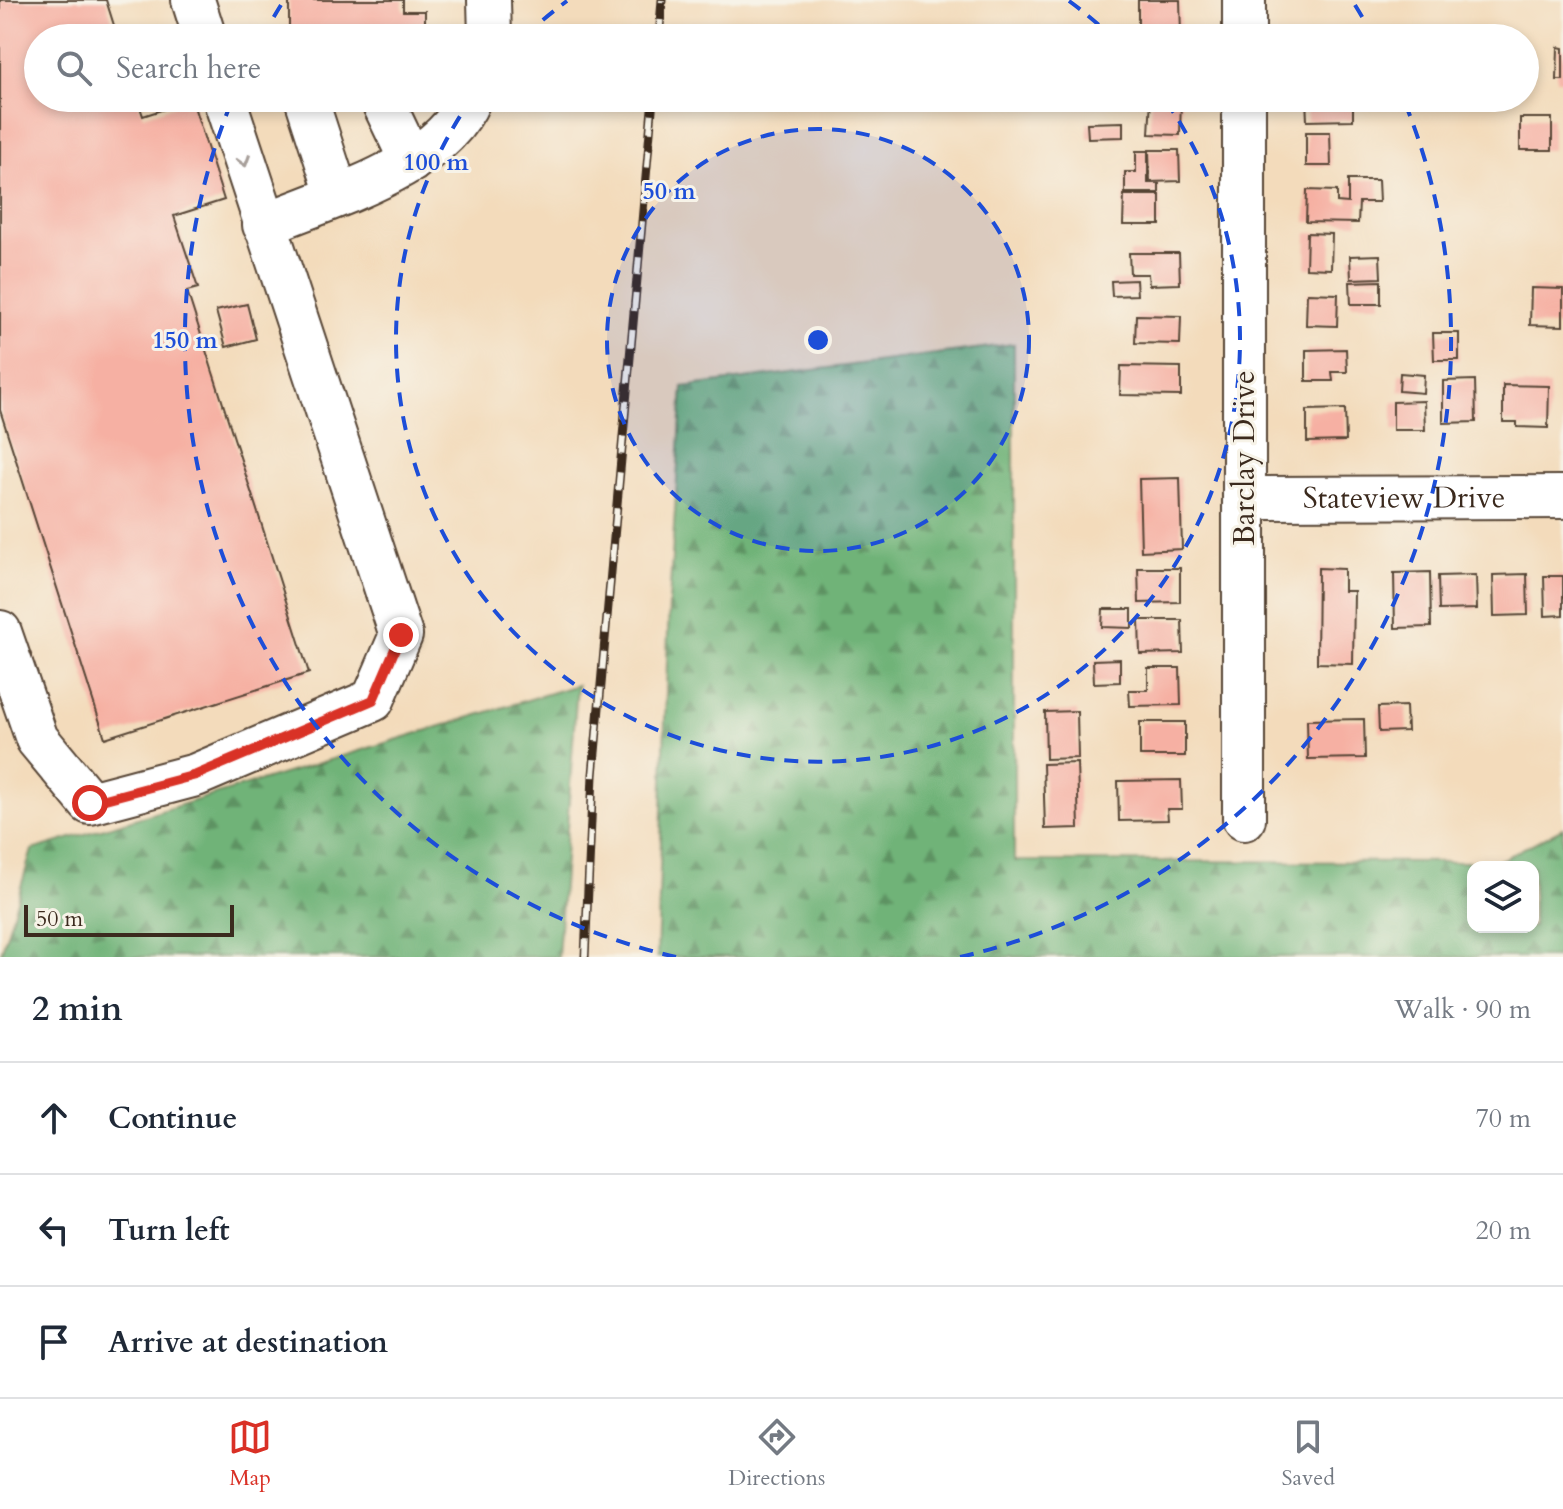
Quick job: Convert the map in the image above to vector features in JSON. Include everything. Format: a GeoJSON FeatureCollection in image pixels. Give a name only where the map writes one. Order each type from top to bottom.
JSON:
{"type":"FeatureCollection","features":[{"type":"Feature","properties":{"kind":"street"},"geometry":{"type":"LineString","coordinates":[[193,0],[201,24]]}},
{"type":"Feature","properties":{"kind":"street"},"geometry":{"type":"LineString","coordinates":[[489,0],[490,24]]}},
{"type":"Feature","properties":{"kind":"street"},"geometry":{"type":"LineString","coordinates":[[1244,0],[1244,24]]}},
{"type":"Feature","properties":{"kind":"street"},"geometry":{"type":"LineString","coordinates":[[0,632],[37,739],[90,803],[196,775],[373,700],[401,635],[228,112]]}},
{"type":"Feature","properties":{"kind":"street"},"geometry":{"type":"LineString","coordinates":[[311,112],[337,194]]}},
{"type":"Feature","properties":{"kind":"street"},"geometry":{"type":"LineString","coordinates":[[388,112],[411,161]]}},
{"type":"Feature","properties":{"kind":"street"},"geometry":{"type":"LineString","coordinates":[[264,225],[411,161],[461,120],[464,112]]}},
{"type":"Feature","properties":{"kind":"street","name":"Barclay Drive"},"geometry":{"type":"LineString","coordinates":[[1244,112],[1244,819]]}},
{"type":"Feature","properties":{"kind":"street","name":"Stateview Drive"},"geometry":{"type":"LineString","coordinates":[[1244,498],[1563,497]]}},
{"type":"Feature","properties":{"kind":"green space"},"geometry":{"type":"Polygon","coordinates":[[[1014,344],[1014,861],[1467,862],[1467,933],[1539,933],[1539,861],[1499,861],[1563,828],[1563,957],[657,957],[669,603],[683,387],[1014,344]]]}},
{"type":"Feature","properties":{"kind":"green space"},"geometry":{"type":"Polygon","coordinates":[[[577,685],[558,957],[0,957],[32,850],[577,685]]]}},
{"type":"Feature","properties":{"kind":"building"},"geometry":{"type":"Polygon","coordinates":[[[0,0],[106,0],[114,24],[24,24],[24,112],[142,112],[143,116],[155,112],[196,112],[224,200],[174,216],[198,288],[187,291],[309,673],[105,738],[0,410],[0,0]]]}},
{"type":"Feature","properties":{"kind":"building"},"geometry":{"type":"Polygon","coordinates":[[[289,0],[403,0],[403,11],[425,11],[425,24],[289,24],[289,0]]]}},
{"type":"Feature","properties":{"kind":"building"},"geometry":{"type":"Polygon","coordinates":[[[1138,0],[1180,0],[1181,24],[1138,24],[1138,0]]]}},
{"type":"Feature","properties":{"kind":"building"},"geometry":{"type":"Polygon","coordinates":[[[1558,47],[1563,48],[1563,80],[1557,80],[1558,47]]]}},
{"type":"Feature","properties":{"kind":"building"},"geometry":{"type":"Polygon","coordinates":[[[1150,112],[1181,112],[1180,135],[1149,134],[1150,112]]]}},
{"type":"Feature","properties":{"kind":"building"},"geometry":{"type":"Polygon","coordinates":[[[1307,112],[1353,112],[1353,120],[1307,121],[1307,112]]]}},
{"type":"Feature","properties":{"kind":"building"},"geometry":{"type":"Polygon","coordinates":[[[1520,118],[1552,118],[1552,150],[1520,150],[1520,118]]]}},
{"type":"Feature","properties":{"kind":"building"},"geometry":{"type":"Polygon","coordinates":[[[1123,122],[1123,137],[1088,138],[1087,123],[1123,122]]]}},
{"type":"Feature","properties":{"kind":"building"},"geometry":{"type":"Polygon","coordinates":[[[1306,132],[1330,132],[1331,166],[1306,166],[1306,132]]]}},
{"type":"Feature","properties":{"kind":"building"},"geometry":{"type":"Polygon","coordinates":[[[1149,150],[1179,150],[1180,181],[1150,182],[1149,150]]]}},
{"type":"Feature","properties":{"kind":"building"},"geometry":{"type":"Polygon","coordinates":[[[1136,151],[1148,151],[1148,183],[1159,183],[1159,193],[1125,193],[1125,172],[1136,172],[1136,151]]]}},
{"type":"Feature","properties":{"kind":"building"},"geometry":{"type":"Polygon","coordinates":[[[1348,180],[1378,180],[1379,202],[1359,202],[1358,223],[1306,222],[1307,190],[1337,191],[1337,202],[1348,203],[1348,180]]]}},
{"type":"Feature","properties":{"kind":"building"},"geometry":{"type":"Polygon","coordinates":[[[1124,195],[1160,195],[1160,225],[1123,225],[1124,195]]]}},
{"type":"Feature","properties":{"kind":"building"},"geometry":{"type":"Polygon","coordinates":[[[1307,233],[1332,234],[1331,269],[1306,268],[1307,233]]]}},
{"type":"Feature","properties":{"kind":"building"},"geometry":{"type":"Polygon","coordinates":[[[1129,253],[1179,253],[1180,284],[1149,285],[1148,274],[1130,274],[1129,253]]]}},
{"type":"Feature","properties":{"kind":"building"},"geometry":{"type":"Polygon","coordinates":[[[1380,255],[1381,278],[1351,279],[1350,256],[1380,255]]]}},
{"type":"Feature","properties":{"kind":"building"},"geometry":{"type":"Polygon","coordinates":[[[1136,280],[1137,295],[1112,296],[1111,281],[1136,280]]]}},
{"type":"Feature","properties":{"kind":"building"},"geometry":{"type":"Polygon","coordinates":[[[1381,281],[1381,304],[1351,304],[1350,282],[1381,281]]]}},
{"type":"Feature","properties":{"kind":"building"},"geometry":{"type":"Polygon","coordinates":[[[1531,288],[1563,289],[1563,326],[1530,325],[1531,288]]]}},
{"type":"Feature","properties":{"kind":"building"},"geometry":{"type":"Polygon","coordinates":[[[1307,293],[1338,294],[1337,326],[1306,325],[1307,293]]]}},
{"type":"Feature","properties":{"kind":"building"},"geometry":{"type":"Polygon","coordinates":[[[247,304],[256,339],[226,347],[216,311],[247,304]]]}},
{"type":"Feature","properties":{"kind":"building"},"geometry":{"type":"Polygon","coordinates":[[[1136,315],[1181,316],[1180,344],[1135,343],[1136,315]]]}},
{"type":"Feature","properties":{"kind":"building"},"geometry":{"type":"Polygon","coordinates":[[[1433,333],[1459,333],[1459,360],[1434,360],[1433,333]]]}},
{"type":"Feature","properties":{"kind":"building"},"geometry":{"type":"Polygon","coordinates":[[[1346,349],[1347,372],[1332,372],[1333,381],[1306,381],[1306,350],[1346,349]]]}},
{"type":"Feature","properties":{"kind":"building"},"geometry":{"type":"Polygon","coordinates":[[[1121,366],[1181,367],[1181,396],[1120,395],[1121,366]]]}},
{"type":"Feature","properties":{"kind":"building"},"geometry":{"type":"Polygon","coordinates":[[[1400,373],[1424,375],[1423,393],[1399,391],[1400,373]]]}},
{"type":"Feature","properties":{"kind":"building"},"geometry":{"type":"Polygon","coordinates":[[[1475,380],[1476,422],[1443,423],[1443,381],[1475,380]]]}},
{"type":"Feature","properties":{"kind":"building"},"geometry":{"type":"Polygon","coordinates":[[[1503,385],[1549,386],[1548,428],[1517,427],[1517,422],[1503,422],[1503,385]]]}},
{"type":"Feature","properties":{"kind":"building"},"geometry":{"type":"Polygon","coordinates":[[[1424,401],[1425,430],[1393,430],[1393,402],[1424,401]]]}},
{"type":"Feature","properties":{"kind":"building"},"geometry":{"type":"Polygon","coordinates":[[[1345,409],[1346,441],[1307,442],[1307,410],[1345,409]]]}},
{"type":"Feature","properties":{"kind":"building"},"geometry":{"type":"Polygon","coordinates":[[[1180,478],[1182,549],[1141,551],[1139,479],[1180,478]]]}},
{"type":"Feature","properties":{"kind":"building"},"geometry":{"type":"Polygon","coordinates":[[[1138,568],[1180,568],[1180,602],[1139,603],[1138,568]]]}},
{"type":"Feature","properties":{"kind":"building"},"geometry":{"type":"Polygon","coordinates":[[[1318,568],[1344,569],[1344,591],[1354,591],[1353,664],[1317,663],[1318,568]]]}},
{"type":"Feature","properties":{"kind":"building"},"geometry":{"type":"Polygon","coordinates":[[[1430,572],[1431,627],[1395,628],[1394,573],[1430,572]]]}},
{"type":"Feature","properties":{"kind":"building"},"geometry":{"type":"Polygon","coordinates":[[[1527,574],[1528,615],[1494,616],[1493,575],[1527,574]]]}},
{"type":"Feature","properties":{"kind":"building"},"geometry":{"type":"Polygon","coordinates":[[[1476,575],[1477,609],[1439,610],[1438,576],[1476,575]]]}},
{"type":"Feature","properties":{"kind":"building"},"geometry":{"type":"Polygon","coordinates":[[[1544,576],[1563,576],[1563,615],[1545,616],[1544,576]]]}},
{"type":"Feature","properties":{"kind":"building"},"geometry":{"type":"Polygon","coordinates":[[[1103,609],[1132,609],[1132,628],[1102,627],[1103,609]]]}},
{"type":"Feature","properties":{"kind":"building"},"geometry":{"type":"Polygon","coordinates":[[[1139,620],[1182,620],[1183,653],[1140,654],[1139,620]]]}},
{"type":"Feature","properties":{"kind":"building"},"geometry":{"type":"Polygon","coordinates":[[[1120,659],[1120,682],[1094,683],[1093,660],[1120,659]]]}},
{"type":"Feature","properties":{"kind":"building"},"geometry":{"type":"Polygon","coordinates":[[[1148,668],[1180,668],[1181,705],[1130,706],[1129,690],[1148,690],[1148,668]]]}},
{"type":"Feature","properties":{"kind":"building"},"geometry":{"type":"Polygon","coordinates":[[[1406,706],[1407,731],[1379,732],[1378,707],[1406,706]]]}},
{"type":"Feature","properties":{"kind":"building"},"geometry":{"type":"Polygon","coordinates":[[[1077,711],[1078,758],[1046,759],[1045,712],[1077,711]]]}},
{"type":"Feature","properties":{"kind":"building"},"geometry":{"type":"Polygon","coordinates":[[[1364,719],[1365,758],[1308,759],[1307,720],[1364,719]]]}},
{"type":"Feature","properties":{"kind":"building"},"geometry":{"type":"Polygon","coordinates":[[[1140,722],[1185,722],[1185,756],[1140,756],[1140,722]]]}},
{"type":"Feature","properties":{"kind":"building"},"geometry":{"type":"Polygon","coordinates":[[[1077,763],[1079,828],[1045,829],[1043,764],[1077,763]]]}},
{"type":"Feature","properties":{"kind":"building"},"geometry":{"type":"Polygon","coordinates":[[[1181,780],[1182,809],[1167,809],[1168,820],[1119,821],[1118,781],[1181,780]]]}},
{"type":"Feature","properties":{"kind":"railway"},"geometry":{"type":"LineString","coordinates":[[660,24],[662,0]]}},
{"type":"Feature","properties":{"kind":"railway"},"geometry":{"type":"LineString","coordinates":[[585,957],[593,775],[652,112]]}},
{"type":"Feature","properties":{"kind":"route"},"geometry":{"type":"LineString","coordinates":[[90,803],[196,775],[373,700],[401,635]]}}]}
